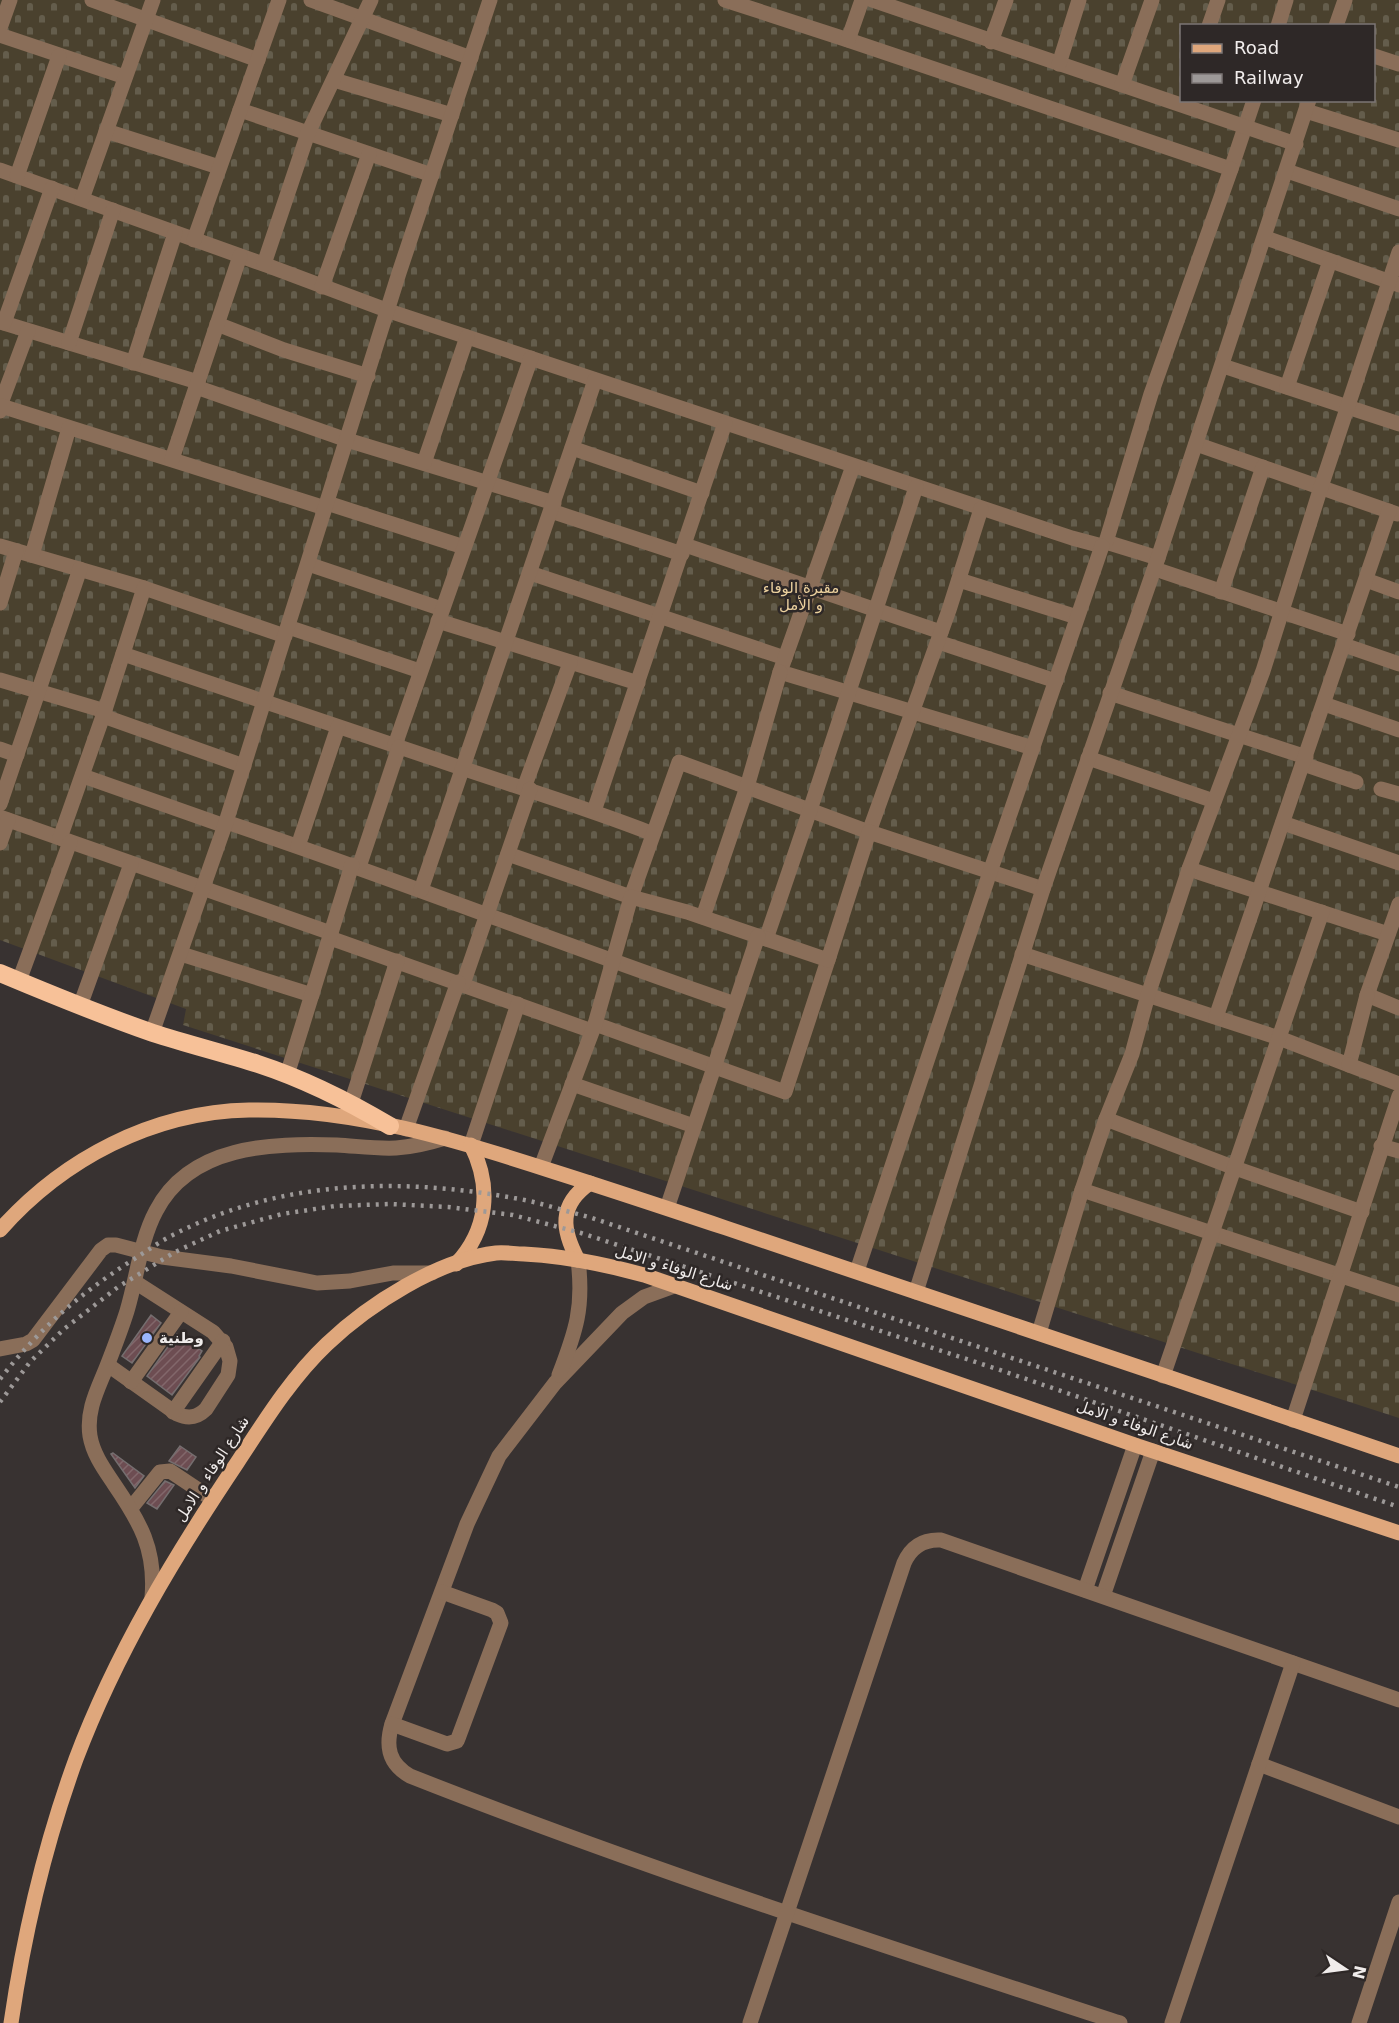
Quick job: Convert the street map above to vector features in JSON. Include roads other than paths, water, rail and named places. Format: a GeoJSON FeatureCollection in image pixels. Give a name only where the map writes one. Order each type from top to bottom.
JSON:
{"type":"FeatureCollection","features":[{"type":"Feature","properties":{"kind":"highway"},"geometry":{"type":"LineString","coordinates":[[0,973],[152,1033],[246,1060],[287,1075],[398,1127]]}},
{"type":"Feature","properties":{"kind":"main road"},"geometry":{"type":"LineString","coordinates":[[0,1230],[29,1200],[81,1161],[119,1140],[165,1123],[210,1113],[248,1110],[315,1114],[398,1127],[471,1145],[667,1208],[1399,1456]]}},
{"type":"Feature","properties":{"kind":"main road"},"geometry":{"type":"LineString","coordinates":[[456,1264],[475,1238],[484,1208],[485,1194],[481,1169],[471,1145]]}},
{"type":"Feature","properties":{"kind":"main road"},"geometry":{"type":"LineString","coordinates":[[578,1260],[567,1238],[566,1220],[571,1202],[590,1183]]}},
{"type":"Feature","properties":{"kind":"main road","name":"شارع الوفاء و الامل"},"geometry":{"type":"LineString","coordinates":[[11,2023],[34,1903],[68,1784],[87,1730],[110,1678],[152,1597],[212,1499],[292,1383],[326,1344],[380,1301],[456,1264],[497,1253],[578,1260],[624,1269],[677,1285],[1135,1445],[1399,1533]]}},
{"type":"Feature","properties":{"kind":"lane"},"geometry":{"type":"LineString","coordinates":[[0,28],[10,0]]}},
{"type":"Feature","properties":{"kind":"lane"},"geometry":{"type":"LineString","coordinates":[[92,0],[258,60]]}},
{"type":"Feature","properties":{"kind":"lane"},"geometry":{"type":"LineString","coordinates":[[82,199],[153,0]]}},
{"type":"Feature","properties":{"kind":"lane"},"geometry":{"type":"LineString","coordinates":[[194,240],[279,0]]}},
{"type":"Feature","properties":{"kind":"lane"},"geometry":{"type":"LineString","coordinates":[[311,0],[471,58]]}},
{"type":"Feature","properties":{"kind":"lane"},"geometry":{"type":"LineString","coordinates":[[264,264],[308,133],[364,19],[371,0]]}},
{"type":"Feature","properties":{"kind":"lane"},"geometry":{"type":"LineString","coordinates":[[152,1033],[244,766],[490,0]]}},
{"type":"Feature","properties":{"kind":"lane"},"geometry":{"type":"LineString","coordinates":[[725,0],[1231,170]]}},
{"type":"Feature","properties":{"kind":"lane"},"geometry":{"type":"LineString","coordinates":[[848,40],[862,0]]}},
{"type":"Feature","properties":{"kind":"lane"},"geometry":{"type":"LineString","coordinates":[[872,0],[1122,86],[1183,103],[1246,128],[1296,144]]}},
{"type":"Feature","properties":{"kind":"lane"},"geometry":{"type":"LineString","coordinates":[[991,42],[1006,0]]}},
{"type":"Feature","properties":{"kind":"lane"},"geometry":{"type":"LineString","coordinates":[[1059,64],[1079,0]]}},
{"type":"Feature","properties":{"kind":"lane"},"geometry":{"type":"LineString","coordinates":[[1122,86],[1152,0]]}},
{"type":"Feature","properties":{"kind":"lane"},"geometry":{"type":"LineString","coordinates":[[1210,24],[1218,0]]}},
{"type":"Feature","properties":{"kind":"lane"},"geometry":{"type":"LineString","coordinates":[[1337,24],[1345,0]]}},
{"type":"Feature","properties":{"kind":"lane"},"geometry":{"type":"LineString","coordinates":[[1278,24],[1283,1]]}},
{"type":"Feature","properties":{"kind":"lane"},"geometry":{"type":"LineString","coordinates":[[0,35],[125,77]]}},
{"type":"Feature","properties":{"kind":"lane"},"geometry":{"type":"LineString","coordinates":[[17,176],[60,56]]}},
{"type":"Feature","properties":{"kind":"lane"},"geometry":{"type":"LineString","coordinates":[[1375,56],[1399,63]]}},
{"type":"Feature","properties":{"kind":"lane"},"geometry":{"type":"LineString","coordinates":[[334,80],[452,115]]}},
{"type":"Feature","properties":{"kind":"lane"},"geometry":{"type":"LineString","coordinates":[[857,1272],[990,872],[1104,544],[1151,394],[1253,102]]}},
{"type":"Feature","properties":{"kind":"lane"},"geometry":{"type":"LineString","coordinates":[[916,1292],[1043,889],[1156,564],[1308,106],[1399,140]]}},
{"type":"Feature","properties":{"kind":"lane"},"geometry":{"type":"LineString","coordinates":[[240,110],[432,175]]}},
{"type":"Feature","properties":{"kind":"lane"},"geometry":{"type":"LineString","coordinates":[[106,131],[219,167]]}},
{"type":"Feature","properties":{"kind":"lane"},"geometry":{"type":"LineString","coordinates":[[322,287],[369,153]]}},
{"type":"Feature","properties":{"kind":"lane"},"geometry":{"type":"LineString","coordinates":[[0,170],[389,311],[981,509],[1072,538],[1104,544],[1221,592],[1282,610],[1399,664]]}},
{"type":"Feature","properties":{"kind":"lane"},"geometry":{"type":"LineString","coordinates":[[1287,171],[1399,209]]}},
{"type":"Feature","properties":{"kind":"lane"},"geometry":{"type":"LineString","coordinates":[[52,188],[2,323],[133,363],[347,440],[487,482],[552,507],[875,610],[1056,681]]}},
{"type":"Feature","properties":{"kind":"lane"},"geometry":{"type":"LineString","coordinates":[[69,343],[113,210]]}},
{"type":"Feature","properties":{"kind":"lane"},"geometry":{"type":"LineString","coordinates":[[133,363],[174,233]]}},
{"type":"Feature","properties":{"kind":"lane"},"geometry":{"type":"LineString","coordinates":[[1266,238],[1394,284]]}},
{"type":"Feature","properties":{"kind":"lane"},"geometry":{"type":"LineString","coordinates":[[1040,1333],[1082,1190],[1106,1119],[1132,1054],[1148,995],[1189,869],[1263,671],[1347,408],[1394,284],[1399,252]]}},
{"type":"Feature","properties":{"kind":"lane"},"geometry":{"type":"LineString","coordinates":[[172,459],[240,256]]}},
{"type":"Feature","properties":{"kind":"lane"},"geometry":{"type":"LineString","coordinates":[[1287,387],[1330,261]]}},
{"type":"Feature","properties":{"kind":"lane"},"geometry":{"type":"LineString","coordinates":[[217,324],[284,350],[368,376]]}},
{"type":"Feature","properties":{"kind":"lane"},"geometry":{"type":"LineString","coordinates":[[28,331],[0,408],[464,547]]}},
{"type":"Feature","properties":{"kind":"lane"},"geometry":{"type":"LineString","coordinates":[[424,463],[467,337]]}},
{"type":"Feature","properties":{"kind":"lane"},"geometry":{"type":"LineString","coordinates":[[287,1075],[330,935],[397,746],[420,671],[531,358]]}},
{"type":"Feature","properties":{"kind":"lane"},"geometry":{"type":"LineString","coordinates":[[1222,366],[1399,424]]}},
{"type":"Feature","properties":{"kind":"lane"},"geometry":{"type":"LineString","coordinates":[[420,890],[464,768],[595,380]]}},
{"type":"Feature","properties":{"kind":"lane"},"geometry":{"type":"LineString","coordinates":[[594,811],[725,423]]}},
{"type":"Feature","properties":{"kind":"lane"},"geometry":{"type":"LineString","coordinates":[[32,555],[69,428]]}},
{"type":"Feature","properties":{"kind":"lane"},"geometry":{"type":"LineString","coordinates":[[1196,444],[1394,513],[1366,580],[1216,1017]]}},
{"type":"Feature","properties":{"kind":"lane"},"geometry":{"type":"LineString","coordinates":[[572,448],[702,493]]}},
{"type":"Feature","properties":{"kind":"lane"},"geometry":{"type":"LineString","coordinates":[[703,917],[747,786],[783,665],[853,466]]}},
{"type":"Feature","properties":{"kind":"lane"},"geometry":{"type":"LineString","coordinates":[[1221,592],[1263,467]]}},
{"type":"Feature","properties":{"kind":"lane"},"geometry":{"type":"LineString","coordinates":[[667,1208],[735,1004],[810,810],[916,487]]}},
{"type":"Feature","properties":{"kind":"lane"},"geometry":{"type":"LineString","coordinates":[[0,843],[4,819],[518,1004],[594,1027],[785,1092],[869,832],[959,580],[981,509]]}},
{"type":"Feature","properties":{"kind":"lane"},"geometry":{"type":"LineString","coordinates":[[0,546],[420,671]]}},
{"type":"Feature","properties":{"kind":"lane"},"geometry":{"type":"LineString","coordinates":[[0,603],[16,551]]}},
{"type":"Feature","properties":{"kind":"lane"},"geometry":{"type":"LineString","coordinates":[[308,564],[506,643],[638,683]]}},
{"type":"Feature","properties":{"kind":"lane"},"geometry":{"type":"LineString","coordinates":[[0,804],[80,569]]}},
{"type":"Feature","properties":{"kind":"lane"},"geometry":{"type":"LineString","coordinates":[[530,573],[661,617],[849,692],[1033,748]]}},
{"type":"Feature","properties":{"kind":"lane"},"geometry":{"type":"LineString","coordinates":[[959,580],[1077,617]]}},
{"type":"Feature","properties":{"kind":"lane"},"geometry":{"type":"LineString","coordinates":[[1366,580],[1399,592]]}},
{"type":"Feature","properties":{"kind":"lane"},"geometry":{"type":"LineString","coordinates":[[19,981],[65,840],[82,776],[144,588]]}},
{"type":"Feature","properties":{"kind":"lane"},"geometry":{"type":"LineString","coordinates":[[123,654],[594,811],[652,834]]}},
{"type":"Feature","properties":{"kind":"lane"},"geometry":{"type":"LineString","coordinates":[[398,1127],[487,915],[570,663]]}},
{"type":"Feature","properties":{"kind":"lane"},"geometry":{"type":"LineString","coordinates":[[0,681],[39,691],[104,713],[244,766]]}},
{"type":"Feature","properties":{"kind":"lane"},"geometry":{"type":"LineString","coordinates":[[1110,693],[1240,735],[1356,782]]}},
{"type":"Feature","properties":{"kind":"lane"},"geometry":{"type":"LineString","coordinates":[[1324,704],[1399,730]]}},
{"type":"Feature","properties":{"kind":"lane"},"geometry":{"type":"LineString","coordinates":[[298,846],[338,727]]}},
{"type":"Feature","properties":{"kind":"lane"},"geometry":{"type":"LineString","coordinates":[[0,749],[17,755]]}},
{"type":"Feature","properties":{"kind":"lane"},"geometry":{"type":"LineString","coordinates":[[1088,758],[1214,801]]}},
{"type":"Feature","properties":{"kind":"lane"},"geometry":{"type":"LineString","coordinates":[[541,1167],[594,1027],[631,897],[679,762],[869,832],[1043,889]]}},
{"type":"Feature","properties":{"kind":"lane"},"geometry":{"type":"LineString","coordinates":[[82,776],[356,866],[612,962],[735,1004]]}},
{"type":"Feature","properties":{"kind":"lane"},"geometry":{"type":"LineString","coordinates":[[1381,789],[1399,794]]}},
{"type":"Feature","properties":{"kind":"lane"},"geometry":{"type":"LineString","coordinates":[[1283,823],[1399,863]]}},
{"type":"Feature","properties":{"kind":"lane"},"geometry":{"type":"LineString","coordinates":[[508,854],[631,897],[657,902],[828,960]]}},
{"type":"Feature","properties":{"kind":"lane"},"geometry":{"type":"LineString","coordinates":[[80,1006],[131,864]]}},
{"type":"Feature","properties":{"kind":"lane"},"geometry":{"type":"LineString","coordinates":[[1189,869],[1388,934]]}},
{"type":"Feature","properties":{"kind":"lane"},"geometry":{"type":"LineString","coordinates":[[1349,1065],[1367,995],[1399,904]]}},
{"type":"Feature","properties":{"kind":"lane"},"geometry":{"type":"LineString","coordinates":[[1163,1376],[1322,912]]}},
{"type":"Feature","properties":{"kind":"lane"},"geometry":{"type":"LineString","coordinates":[[181,954],[312,995]]}},
{"type":"Feature","properties":{"kind":"lane"},"geometry":{"type":"LineString","coordinates":[[1022,954],[1279,1038],[1399,1084]]}},
{"type":"Feature","properties":{"kind":"lane"},"geometry":{"type":"LineString","coordinates":[[351,1103],[397,961]]}},
{"type":"Feature","properties":{"kind":"lane"},"geometry":{"type":"LineString","coordinates":[[1367,995],[1399,1008]]}},
{"type":"Feature","properties":{"kind":"lane"},"geometry":{"type":"LineString","coordinates":[[471,1145],[518,1004]]}},
{"type":"Feature","properties":{"kind":"lane"},"geometry":{"type":"LineString","coordinates":[[572,1084],[694,1126]]}},
{"type":"Feature","properties":{"kind":"lane"},"geometry":{"type":"LineString","coordinates":[[1293,1420],[1399,1096]]}},
{"type":"Feature","properties":{"kind":"lane"},"geometry":{"type":"LineString","coordinates":[[1106,1119],[1235,1168],[1362,1212]]}},
{"type":"Feature","properties":{"kind":"lane"},"geometry":{"type":"LineString","coordinates":[[152,1597],[150,1550],[139,1521],[101,1464],[90,1438],[90,1410],[108,1365],[135,1282],[149,1225],[167,1193],[194,1168],[220,1156],[249,1150],[306,1145],[396,1148],[445,1138]]}},
{"type":"Feature","properties":{"kind":"lane"},"geometry":{"type":"LineString","coordinates":[[1381,1146],[1399,1151]]}},
{"type":"Feature","properties":{"kind":"lane"},"geometry":{"type":"LineString","coordinates":[[1082,1190],[1399,1295]]}},
{"type":"Feature","properties":{"kind":"lane"},"geometry":{"type":"LineString","coordinates":[[0,1349],[26,1344],[33,1340],[104,1247],[116,1245],[142,1253],[231,1266],[317,1283],[350,1281],[393,1273],[432,1274]]}},
{"type":"Feature","properties":{"kind":"lane"},"geometry":{"type":"LineString","coordinates":[[555,1383],[569,1351],[579,1315],[581,1297],[578,1260]]}},
{"type":"Feature","properties":{"kind":"lane"},"geometry":{"type":"LineString","coordinates":[[108,1365],[183,1417],[201,1413],[206,1409],[225,1382],[230,1369],[229,1354],[223,1341],[213,1332],[135,1282]]}},
{"type":"Feature","properties":{"kind":"lane"},"geometry":{"type":"LineString","coordinates":[[677,1285],[656,1291],[633,1304],[555,1383],[499,1456],[467,1524],[392,1724],[388,1736],[388,1748],[392,1760],[400,1770],[410,1776],[496,1810],[787,1913],[1120,2023]]}},
{"type":"Feature","properties":{"kind":"lane"},"geometry":{"type":"LineString","coordinates":[[131,1382],[182,1312]]}},
{"type":"Feature","properties":{"kind":"lane"},"geometry":{"type":"LineString","coordinates":[[173,1412],[223,1341]]}},
{"type":"Feature","properties":{"kind":"lane"},"geometry":{"type":"LineString","coordinates":[[1085,1590],[1135,1445]]}},
{"type":"Feature","properties":{"kind":"lane"},"geometry":{"type":"LineString","coordinates":[[1103,1596],[1153,1451]]}},
{"type":"Feature","properties":{"kind":"lane"},"geometry":{"type":"LineString","coordinates":[[131,1508],[158,1474],[165,1470],[171,1471],[212,1499]]}},
{"type":"Feature","properties":{"kind":"lane"},"geometry":{"type":"LineString","coordinates":[[750,2023],[904,1563],[912,1550],[925,1541],[941,1540],[1399,1700]]}},
{"type":"Feature","properties":{"kind":"lane"},"geometry":{"type":"LineString","coordinates":[[392,1724],[447,1744],[457,1741],[459,1736],[501,1623],[500,1617],[492,1610],[442,1592]]}},
{"type":"Feature","properties":{"kind":"lane"},"geometry":{"type":"LineString","coordinates":[[1172,2023],[1293,1663]]}},
{"type":"Feature","properties":{"kind":"lane"},"geometry":{"type":"LineString","coordinates":[[1259,1764],[1399,1817]]}},
{"type":"Feature","properties":{"kind":"lane"},"geometry":{"type":"LineString","coordinates":[[1359,2023],[1399,1902]]}},
{"type":"Feature","properties":{"kind":"railway"},"geometry":{"type":"LineString","coordinates":[[0,1379],[45,1328],[76,1300],[164,1240],[210,1218],[252,1204],[295,1194],[338,1188],[426,1187],[514,1198],[589,1217],[1399,1487]]}},
{"type":"Feature","properties":{"kind":"railway"},"geometry":{"type":"LineString","coordinates":[[0,1402],[30,1362],[64,1329],[118,1287],[175,1252],[220,1231],[282,1214],[335,1206],[390,1204],[448,1207],[513,1215],[581,1233],[997,1369],[1399,1507]]}},
{"type":"Feature","properties":{"kind":"place","name":"وطنية"},"geometry":{"type":"Point","coordinates":[147,1338]}},
{"type":"Feature","properties":{"kind":"park label","name":"مقبرة الوفاء و الأمل"},"geometry":{"type":"Point","coordinates":[801,596]}}]}
